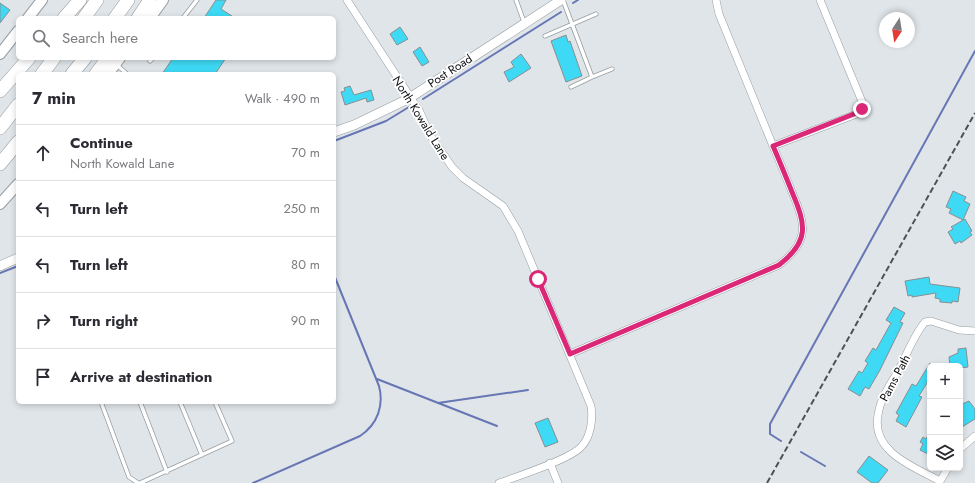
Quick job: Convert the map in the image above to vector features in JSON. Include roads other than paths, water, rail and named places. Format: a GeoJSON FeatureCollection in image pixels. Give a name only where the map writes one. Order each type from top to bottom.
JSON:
{"type":"FeatureCollection","features":[{"type":"Feature","properties":{"kind":"highway"},"geometry":{"type":"LineString","coordinates":[[66,16],[80,0]]}},
{"type":"Feature","properties":{"kind":"highway"},"geometry":{"type":"LineString","coordinates":[[85,16],[97,0]]}},
{"type":"Feature","properties":{"kind":"highway"},"geometry":{"type":"LineString","coordinates":[[116,16],[128,0]]}},
{"type":"Feature","properties":{"kind":"highway"},"geometry":{"type":"LineString","coordinates":[[139,16],[150,0]]}},
{"type":"Feature","properties":{"kind":"highway"},"geometry":{"type":"LineString","coordinates":[[17,72],[27,60]]}},
{"type":"Feature","properties":{"kind":"highway"},"geometry":{"type":"LineString","coordinates":[[44,72],[52,60]]}},
{"type":"Feature","properties":{"kind":"highway"},"geometry":{"type":"LineString","coordinates":[[74,72],[83,60]]}},
{"type":"Feature","properties":{"kind":"highway"},"geometry":{"type":"LineString","coordinates":[[99,72],[115,60]]}},
{"type":"Feature","properties":{"kind":"highway"},"geometry":{"type":"LineString","coordinates":[[0,91],[16,73]]}},
{"type":"Feature","properties":{"kind":"highway"},"geometry":{"type":"LineString","coordinates":[[0,128],[16,108]]}},
{"type":"Feature","properties":{"kind":"highway"},"geometry":{"type":"LineString","coordinates":[[0,164],[16,144]]}},
{"type":"Feature","properties":{"kind":"main road"},"geometry":{"type":"LineString","coordinates":[[30,16],[42,0]]}},
{"type":"Feature","properties":{"kind":"main road"},"geometry":{"type":"LineString","coordinates":[[151,16],[163,0]]}},
{"type":"Feature","properties":{"kind":"main road"},"geometry":{"type":"LineString","coordinates":[[0,54],[16,33]]}},
{"type":"Feature","properties":{"kind":"main road"},"geometry":{"type":"LineString","coordinates":[[109,72],[115,60]]}},
{"type":"Feature","properties":{"kind":"main road"},"geometry":{"type":"LineString","coordinates":[[0,204],[16,186]]}},
{"type":"Feature","properties":{"kind":"street","name":"North Kowald Lane"},"geometry":{"type":"LineString","coordinates":[[347,0],[420,112],[436,146],[452,167],[463,178],[503,206],[518,231],[570,354],[591,406],[593,416],[590,431],[581,448],[570,455],[550,463]]}},
{"type":"Feature","properties":{"kind":"street","name":"Post Road"},"geometry":{"type":"LineString","coordinates":[[336,131],[354,125],[410,98],[562,0]]}},
{"type":"Feature","properties":{"kind":"street"},"geometry":{"type":"LineString","coordinates":[[570,354],[779,265],[793,254],[801,239],[803,224],[800,212],[719,14],[716,0]]}},
{"type":"Feature","properties":{"kind":"street"},"geometry":{"type":"LineString","coordinates":[[773,146],[859,112],[862,109],[863,104],[820,0]]}},
{"type":"Feature","properties":{"kind":"street"},"geometry":{"type":"LineString","coordinates":[[0,266],[16,259]]}},
{"type":"Feature","properties":{"kind":"street","name":"Pams Path"},"geometry":{"type":"LineString","coordinates":[[939,482],[889,450],[878,434],[878,414],[883,398],[925,322],[931,321],[959,330],[975,331]]}},
{"type":"Feature","properties":{"kind":"street"},"geometry":{"type":"LineString","coordinates":[[963,446],[975,436]]}},
{"type":"Feature","properties":{"kind":"street"},"geometry":{"type":"LineString","coordinates":[[499,483],[550,463],[558,483]]}},
{"type":"Feature","properties":{"kind":"street"},"geometry":{"type":"LineString","coordinates":[[939,482],[946,471]]}},
{"type":"Feature","properties":{"kind":"lane"},"geometry":{"type":"LineString","coordinates":[[185,16],[197,0]]}},
{"type":"Feature","properties":{"kind":"lane"},"geometry":{"type":"LineString","coordinates":[[516,0],[525,23]]}},
{"type":"Feature","properties":{"kind":"lane"},"geometry":{"type":"LineString","coordinates":[[562,0],[592,77]]}},
{"type":"Feature","properties":{"kind":"lane"},"geometry":{"type":"LineString","coordinates":[[545,36],[596,14]]}},
{"type":"Feature","properties":{"kind":"lane"},"geometry":{"type":"LineString","coordinates":[[115,60],[125,72]]}},
{"type":"Feature","properties":{"kind":"lane"},"geometry":{"type":"LineString","coordinates":[[571,87],[612,69]]}},
{"type":"Feature","properties":{"kind":"lane"},"geometry":{"type":"LineString","coordinates":[[102,404],[129,477],[139,483],[167,472],[232,441],[216,404]]}},
{"type":"Feature","properties":{"kind":"lane"},"geometry":{"type":"LineString","coordinates":[[141,404],[167,472]]}},
{"type":"Feature","properties":{"kind":"lane"},"geometry":{"type":"LineString","coordinates":[[181,404],[202,455]]}},
{"type":"Feature","properties":{"kind":"waterway"},"geometry":{"type":"LineString","coordinates":[[573,3],[578,0]]}},
{"type":"Feature","properties":{"kind":"waterway"},"geometry":{"type":"LineString","coordinates":[[423,99],[561,12]]}},
{"type":"Feature","properties":{"kind":"waterway"},"geometry":{"type":"LineString","coordinates":[[781,441],[770,434],[770,424],[975,51]]}},
{"type":"Feature","properties":{"kind":"waterway"},"geometry":{"type":"LineString","coordinates":[[336,140],[386,121],[409,107]]}},
{"type":"Feature","properties":{"kind":"waterway"},"geometry":{"type":"LineString","coordinates":[[0,273],[16,267]]}},
{"type":"Feature","properties":{"kind":"waterway"},"geometry":{"type":"LineString","coordinates":[[253,483],[360,436],[371,426],[378,414],[381,400],[379,386],[336,280]]}},
{"type":"Feature","properties":{"kind":"waterway"},"geometry":{"type":"LineString","coordinates":[[377,379],[497,426]]}},
{"type":"Feature","properties":{"kind":"waterway"},"geometry":{"type":"LineString","coordinates":[[438,403],[528,390]]}},
{"type":"Feature","properties":{"kind":"waterway"},"geometry":{"type":"LineString","coordinates":[[801,452],[825,466]]}},
{"type":"Feature","properties":{"kind":"railway"},"geometry":{"type":"LineString","coordinates":[[767,483],[975,113]]}}]}
